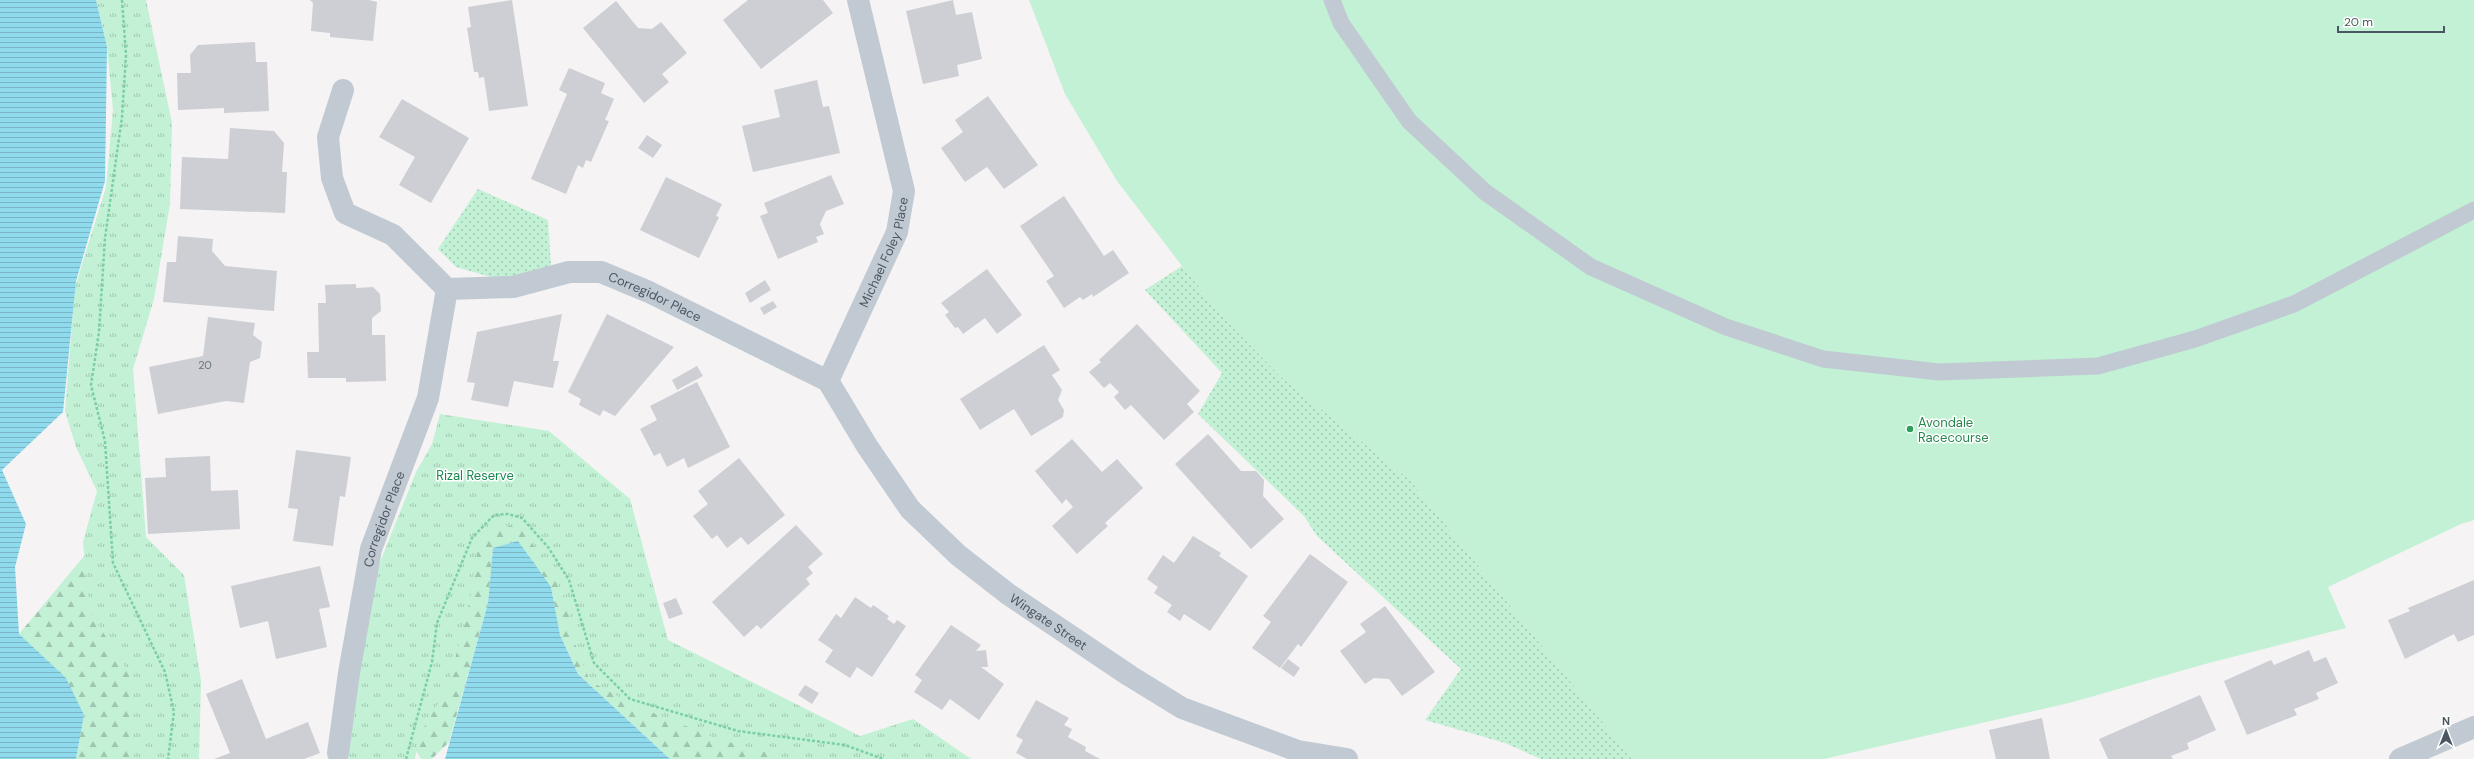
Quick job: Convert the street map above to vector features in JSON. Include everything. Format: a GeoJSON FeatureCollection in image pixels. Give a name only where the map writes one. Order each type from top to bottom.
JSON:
{"type":"FeatureCollection","features":[{"type":"Feature","properties":{"kind":"street","name":"Michael Foley Place"},"geometry":{"type":"LineString","coordinates":[[828,380],[897,232],[904,191],[858,0]]}},
{"type":"Feature","properties":{"kind":"street"},"geometry":{"type":"LineString","coordinates":[[343,90],[328,137],[332,178],[345,214],[393,235],[447,289]]}},
{"type":"Feature","properties":{"kind":"street","name":"Corregidor Place"},"geometry":{"type":"LineString","coordinates":[[338,753],[349,673],[370,549],[428,398],[447,289],[513,287],[569,272],[601,272],[649,292],[828,380]]}},
{"type":"Feature","properties":{"kind":"street","name":"Wingate Street"},"geometry":{"type":"LineString","coordinates":[[828,380],[867,446],[910,509],[958,555],[1008,594],[1130,676],[1182,708],[1298,751],[1347,759]]}},
{"type":"Feature","properties":{"kind":"street"},"geometry":{"type":"LineString","coordinates":[[2400,759],[2474,727]]}},
{"type":"Feature","properties":{"kind":"lane"},"geometry":{"type":"LineString","coordinates":[[1332,0],[1341,23],[1409,121],[1485,192],[1591,267],[1726,327],[1823,359],[1939,372],[2098,366],[2195,339],[2294,304],[2474,210]]}},
{"type":"Feature","properties":{"kind":"path"},"geometry":{"type":"LineString","coordinates":[[122,0],[126,55],[122,117],[105,238],[99,332],[91,385],[105,441],[113,563],[165,672],[174,712],[168,759]]}},
{"type":"Feature","properties":{"kind":"path"},"geometry":{"type":"LineString","coordinates":[[406,759],[432,662],[437,623],[472,538],[494,515],[508,514],[522,518],[548,547],[569,580],[594,663],[630,699],[738,731],[845,745],[882,759]]}},
{"type":"Feature","properties":{"kind":"green space"},"geometry":{"type":"Polygon","coordinates":[[[96,0],[146,0],[172,123],[170,204],[154,299],[133,369],[146,537],[184,575],[201,681],[199,759],[134,759],[131,676],[90,612],[83,542],[97,491],[76,447],[65,411],[75,287],[106,187],[113,110],[107,47],[96,0]]]}},
{"type":"Feature","properties":{"kind":"green space","name":"Avondale Racecourse"},"geometry":{"type":"Polygon","coordinates":[[[1029,0],[2474,0],[2474,520],[2461,524],[2328,587],[2346,628],[2205,664],[2073,702],[1824,759],[1632,759],[1410,480],[1281,377],[1227,321],[1182,266],[1117,181],[1065,94],[1029,0]]]}},
{"type":"Feature","properties":{"kind":"green space"},"geometry":{"type":"Polygon","coordinates":[[[478,189],[548,220],[551,266],[513,277],[491,277],[456,267],[438,249],[478,189]]]}},
{"type":"Feature","properties":{"kind":"green space"},"geometry":{"type":"Polygon","coordinates":[[[1182,266],[1227,321],[1281,377],[1410,480],[1632,759],[1541,759],[1505,743],[1425,720],[1461,669],[1317,536],[1304,516],[1198,414],[1222,373],[1145,290],[1182,266]]]}},
{"type":"Feature","properties":{"kind":"green space","name":"Rizal Reserve"},"geometry":{"type":"Polygon","coordinates":[[[440,414],[549,431],[630,499],[668,640],[860,736],[913,719],[971,759],[778,759],[772,754],[718,739],[634,705],[590,681],[575,644],[568,603],[546,562],[520,528],[498,524],[481,538],[475,563],[470,600],[448,687],[420,734],[415,759],[347,759],[374,577],[416,472],[432,444],[440,414]]]}},
{"type":"Feature","properties":{"kind":"green space"},"geometry":{"type":"Polygon","coordinates":[[[475,435],[649,635],[778,759],[670,759],[578,674],[560,635],[551,587],[493,548],[488,603],[449,742],[432,759],[421,759],[397,718],[475,435]]]}},
{"type":"Feature","properties":{"kind":"green space"},"geometry":{"type":"Polygon","coordinates":[[[85,555],[117,618],[155,759],[76,759],[84,714],[19,634],[85,555]]]}},
{"type":"Feature","properties":{"kind":"water"},"geometry":{"type":"Polygon","coordinates":[[[0,0],[96,0],[107,47],[105,181],[76,281],[63,412],[2,470],[26,524],[15,567],[19,634],[66,678],[84,715],[76,759],[0,759],[0,0]]]}},
{"type":"Feature","properties":{"kind":"water"},"geometry":{"type":"Polygon","coordinates":[[[518,541],[551,587],[560,635],[578,674],[670,759],[445,759],[488,603],[493,548],[518,541]]]}},
{"type":"Feature","properties":{"kind":"building"},"geometry":{"type":"Polygon","coordinates":[[[310,0],[369,0],[377,2],[373,41],[330,37],[330,33],[311,31],[313,3],[310,0]]]}},
{"type":"Feature","properties":{"kind":"building"},"geometry":{"type":"Polygon","coordinates":[[[512,0],[528,106],[489,111],[484,77],[479,78],[478,72],[474,72],[467,28],[471,27],[468,7],[512,0]]]}},
{"type":"Feature","properties":{"kind":"building"},"geometry":{"type":"Polygon","coordinates":[[[748,0],[823,0],[833,13],[761,69],[723,20],[748,0]]]}},
{"type":"Feature","properties":{"kind":"building"},"geometry":{"type":"Polygon","coordinates":[[[953,0],[956,15],[972,12],[982,59],[957,65],[959,76],[923,84],[906,11],[953,0]]]}},
{"type":"Feature","properties":{"kind":"building"},"geometry":{"type":"Polygon","coordinates":[[[616,1],[638,28],[652,29],[661,22],[687,53],[662,74],[669,82],[644,103],[583,28],[616,1]]]}},
{"type":"Feature","properties":{"kind":"building"},"geometry":{"type":"Polygon","coordinates":[[[255,42],[256,62],[267,62],[269,111],[224,113],[224,108],[178,110],[177,73],[191,73],[190,55],[198,45],[255,42]]]}},
{"type":"Feature","properties":{"kind":"building"},"geometry":{"type":"Polygon","coordinates":[[[569,68],[605,83],[601,93],[614,99],[605,120],[609,121],[591,162],[586,160],[583,168],[578,165],[566,194],[531,179],[567,94],[559,90],[569,68]]]}},
{"type":"Feature","properties":{"kind":"building"},"geometry":{"type":"Polygon","coordinates":[[[817,80],[823,107],[829,106],[840,153],[753,172],[742,126],[780,117],[774,90],[817,80]]]}},
{"type":"Feature","properties":{"kind":"building"},"geometry":{"type":"Polygon","coordinates":[[[988,96],[1038,165],[1004,189],[987,167],[965,182],[941,148],[963,132],[955,120],[988,96]]]}},
{"type":"Feature","properties":{"kind":"building"},"geometry":{"type":"Polygon","coordinates":[[[402,99],[469,138],[431,203],[399,185],[415,157],[379,137],[402,99]]]}},
{"type":"Feature","properties":{"kind":"building"},"geometry":{"type":"Polygon","coordinates":[[[230,128],[274,131],[284,143],[282,172],[287,172],[285,213],[180,209],[182,157],[228,159],[230,128]]]}},
{"type":"Feature","properties":{"kind":"building"},"geometry":{"type":"Polygon","coordinates":[[[647,135],[662,145],[653,158],[638,148],[647,135]]]}},
{"type":"Feature","properties":{"kind":"building"},"geometry":{"type":"Polygon","coordinates":[[[831,175],[844,204],[826,211],[820,224],[824,234],[816,237],[818,242],[778,259],[760,216],[768,213],[764,203],[831,175]]]}},
{"type":"Feature","properties":{"kind":"building"},"geometry":{"type":"Polygon","coordinates":[[[666,177],[722,204],[716,216],[719,217],[699,258],[640,230],[666,177]]]}},
{"type":"Feature","properties":{"kind":"building"},"geometry":{"type":"Polygon","coordinates":[[[1064,196],[1104,256],[1113,250],[1129,273],[1093,297],[1092,294],[1083,300],[1080,297],[1064,308],[1046,281],[1054,276],[1020,226],[1064,196]]]}},
{"type":"Feature","properties":{"kind":"building"},"geometry":{"type":"Polygon","coordinates":[[[178,236],[213,239],[212,251],[225,266],[277,271],[274,311],[163,302],[167,262],[176,262],[178,236]]]}},
{"type":"Feature","properties":{"kind":"building"},"geometry":{"type":"Polygon","coordinates":[[[987,269],[1022,315],[997,334],[985,318],[963,334],[958,327],[955,328],[945,315],[949,312],[941,303],[987,269]]]}},
{"type":"Feature","properties":{"kind":"building"},"geometry":{"type":"Polygon","coordinates":[[[765,280],[771,290],[750,303],[745,293],[765,280]]]}},
{"type":"Feature","properties":{"kind":"building"},"geometry":{"type":"Polygon","coordinates":[[[356,284],[356,288],[373,287],[380,294],[381,311],[372,318],[372,335],[385,335],[386,381],[346,382],[346,378],[308,378],[307,352],[319,352],[318,303],[326,303],[325,285],[356,284]]]}},
{"type":"Feature","properties":{"kind":"building"},"geometry":{"type":"Polygon","coordinates":[[[773,301],[777,307],[764,315],[760,308],[773,301]]]}},
{"type":"Feature","properties":{"kind":"building"},"geometry":{"type":"Polygon","coordinates":[[[562,314],[553,361],[559,361],[553,388],[514,381],[508,407],[471,400],[475,383],[467,382],[477,332],[562,314]]]}},
{"type":"Feature","properties":{"kind":"building"},"geometry":{"type":"Polygon","coordinates":[[[607,314],[674,347],[615,416],[603,410],[600,416],[579,405],[581,399],[568,392],[607,314]]]}},
{"type":"Feature","properties":{"kind":"building"},"geometry":{"type":"Polygon","coordinates":[[[208,317],[255,323],[253,335],[262,342],[260,358],[250,362],[244,403],[226,401],[158,414],[149,367],[203,356],[208,317]]]}},
{"type":"Feature","properties":{"kind":"building"},"geometry":{"type":"Polygon","coordinates":[[[1137,324],[1200,391],[1187,404],[1194,412],[1164,440],[1131,405],[1125,410],[1114,397],[1119,392],[1110,383],[1104,388],[1089,372],[1101,362],[1099,360],[1137,324]]]}},
{"type":"Feature","properties":{"kind":"building"},"geometry":{"type":"Polygon","coordinates":[[[1044,345],[1060,370],[1052,375],[1062,390],[1058,400],[1064,410],[1063,417],[1031,436],[1014,409],[980,430],[960,399],[1044,345]]]}},
{"type":"Feature","properties":{"kind":"building"},"geometry":{"type":"Polygon","coordinates":[[[697,366],[703,376],[677,390],[672,380],[697,366]]]}},
{"type":"Feature","properties":{"kind":"building"},"geometry":{"type":"Polygon","coordinates":[[[697,382],[730,447],[688,468],[684,458],[667,467],[660,453],[654,456],[640,429],[657,420],[650,406],[697,382]]]}},
{"type":"Feature","properties":{"kind":"building"},"geometry":{"type":"Polygon","coordinates":[[[1208,434],[1241,471],[1256,471],[1264,480],[1263,496],[1284,519],[1251,549],[1175,464],[1208,434]]]}},
{"type":"Feature","properties":{"kind":"building"},"geometry":{"type":"Polygon","coordinates":[[[1072,439],[1102,472],[1117,459],[1143,488],[1105,523],[1108,526],[1077,554],[1052,526],[1073,507],[1066,499],[1062,504],[1035,471],[1072,439]]]}},
{"type":"Feature","properties":{"kind":"building"},"geometry":{"type":"Polygon","coordinates":[[[296,450],[351,457],[345,497],[340,496],[333,546],[293,541],[298,509],[288,508],[296,450]]]}},
{"type":"Feature","properties":{"kind":"building"},"geometry":{"type":"Polygon","coordinates":[[[210,456],[211,491],[238,490],[240,529],[148,534],[145,478],[166,477],[165,458],[210,456]]]}},
{"type":"Feature","properties":{"kind":"building"},"geometry":{"type":"Polygon","coordinates":[[[739,458],[785,515],[748,545],[741,537],[727,548],[717,535],[712,539],[693,516],[708,504],[698,491],[739,458]]]}},
{"type":"Feature","properties":{"kind":"building"},"geometry":{"type":"Polygon","coordinates":[[[796,525],[823,554],[808,567],[813,573],[806,579],[810,584],[761,629],[757,625],[744,637],[712,602],[796,525]]]}},
{"type":"Feature","properties":{"kind":"building"},"geometry":{"type":"Polygon","coordinates":[[[1193,536],[1221,553],[1219,556],[1248,576],[1210,631],[1184,614],[1180,621],[1167,612],[1172,605],[1154,593],[1158,587],[1147,579],[1163,555],[1174,563],[1193,536]]]}},
{"type":"Feature","properties":{"kind":"building"},"geometry":{"type":"Polygon","coordinates":[[[1310,554],[1348,582],[1301,647],[1298,644],[1280,668],[1252,648],[1271,622],[1263,616],[1310,554]]]}},
{"type":"Feature","properties":{"kind":"building"},"geometry":{"type":"Polygon","coordinates":[[[320,566],[330,607],[319,609],[327,647],[276,659],[268,621],[240,628],[231,586],[320,566]]]}},
{"type":"Feature","properties":{"kind":"building"},"geometry":{"type":"Polygon","coordinates":[[[2474,580],[2474,635],[2458,642],[2454,634],[2405,659],[2388,620],[2410,611],[2408,608],[2474,580]]]}},
{"type":"Feature","properties":{"kind":"building"},"geometry":{"type":"Polygon","coordinates":[[[855,597],[871,608],[873,605],[889,616],[887,619],[894,624],[897,620],[906,626],[872,677],[857,667],[850,678],[825,662],[833,650],[818,640],[836,614],[841,618],[855,597]]]}},
{"type":"Feature","properties":{"kind":"building"},"geometry":{"type":"Polygon","coordinates":[[[676,598],[683,614],[669,619],[663,603],[676,598]]]}},
{"type":"Feature","properties":{"kind":"building"},"geometry":{"type":"Polygon","coordinates":[[[1385,606],[1435,672],[1402,696],[1389,679],[1374,678],[1365,684],[1340,651],[1366,632],[1360,624],[1385,606]]]}},
{"type":"Feature","properties":{"kind":"building"},"geometry":{"type":"Polygon","coordinates":[[[951,625],[981,645],[976,651],[986,650],[988,667],[981,667],[1004,684],[979,720],[950,699],[942,710],[914,692],[922,680],[915,675],[951,625]]]}},
{"type":"Feature","properties":{"kind":"building"},"geometry":{"type":"Polygon","coordinates":[[[2309,650],[2314,662],[2326,657],[2338,683],[2316,693],[2319,699],[2294,709],[2297,715],[2247,735],[2224,681],[2271,660],[2274,665],[2309,650]]]}},
{"type":"Feature","properties":{"kind":"building"},"geometry":{"type":"Polygon","coordinates":[[[1288,659],[1300,668],[1294,677],[1281,668],[1288,659]]]}},
{"type":"Feature","properties":{"kind":"building"},"geometry":{"type":"Polygon","coordinates":[[[242,679],[266,739],[308,722],[320,753],[304,759],[214,759],[230,753],[206,694],[242,679]]]}},
{"type":"Feature","properties":{"kind":"building"},"geometry":{"type":"Polygon","coordinates":[[[805,685],[819,693],[812,704],[798,695],[805,685]]]}},
{"type":"Feature","properties":{"kind":"building"},"geometry":{"type":"Polygon","coordinates":[[[2200,695],[2216,730],[2187,743],[2189,749],[2171,756],[2173,759],[2108,759],[2099,739],[2200,695]]]}},
{"type":"Feature","properties":{"kind":"building"},"geometry":{"type":"Polygon","coordinates":[[[1036,700],[1069,718],[1064,725],[1072,729],[1068,737],[1086,747],[1085,751],[1100,759],[1027,759],[1016,753],[1023,740],[1016,736],[1036,700]]]}},
{"type":"Feature","properties":{"kind":"building"},"geometry":{"type":"Polygon","coordinates":[[[2042,718],[2050,759],[1996,759],[1989,730],[2042,718]]]}},
{"type":"Feature","properties":{"kind":"place","name":"Avondale Racecourse"},"geometry":{"type":"Point","coordinates":[1910,429]}}]}
